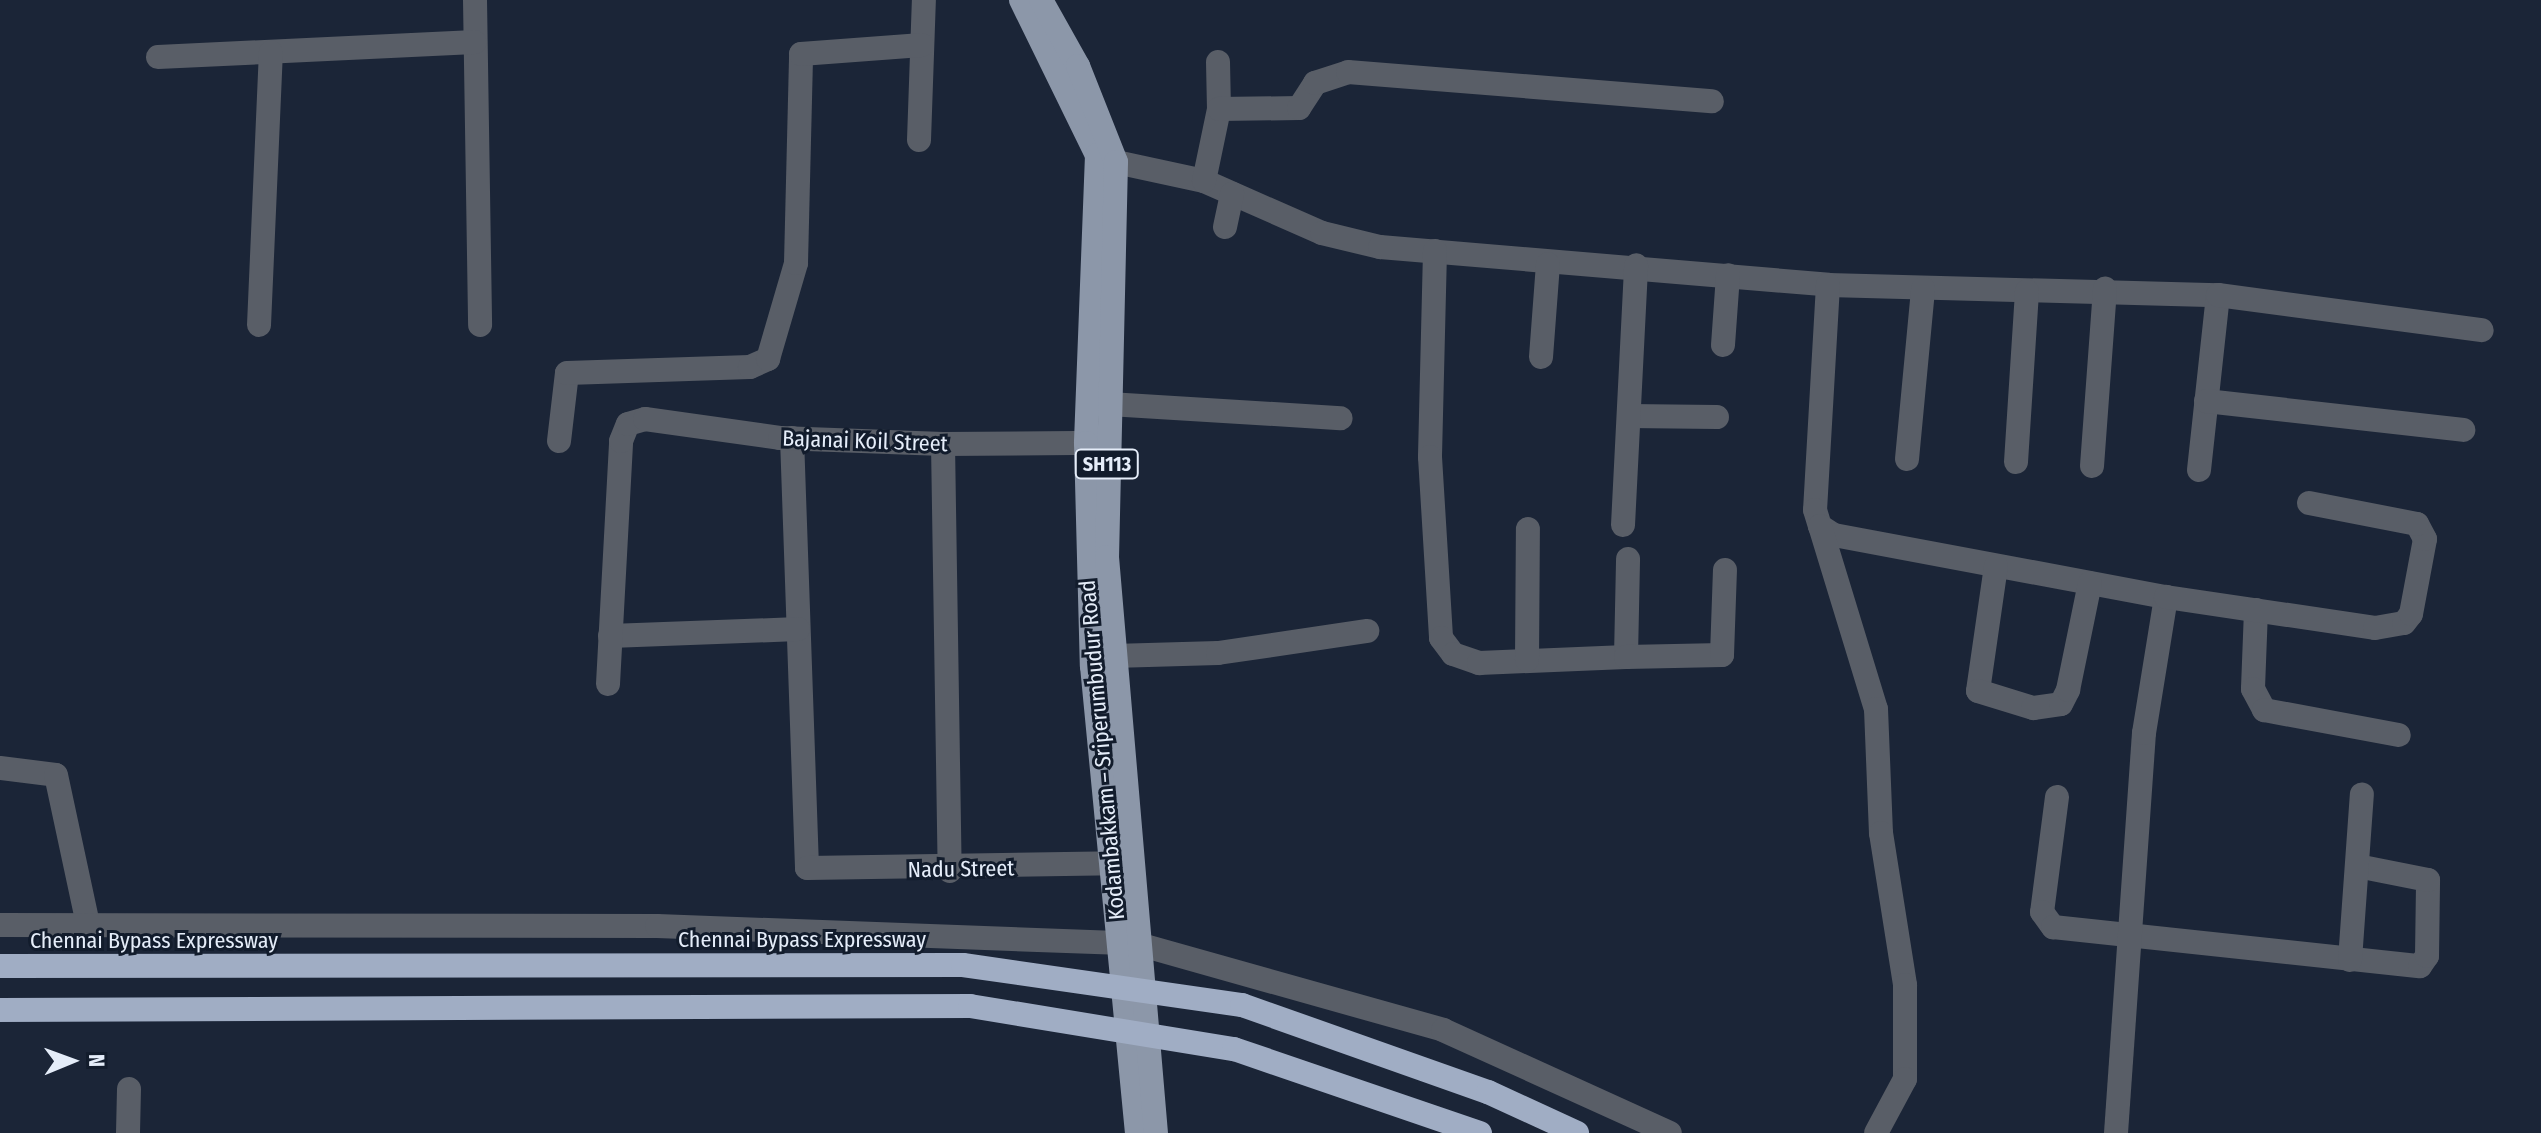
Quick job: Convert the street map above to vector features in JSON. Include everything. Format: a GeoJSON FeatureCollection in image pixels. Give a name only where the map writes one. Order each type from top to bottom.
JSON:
{"type":"FeatureCollection","features":[{"type":"Feature","properties":{"kind":"highway","name":"Chennai Bypass Expressway"},"geometry":{"type":"LineString","coordinates":[[0,966],[963,965],[1242,1005],[1488,1092],[1577,1133]]}},
{"type":"Feature","properties":{"kind":"highway"},"geometry":{"type":"LineString","coordinates":[[0,1010],[970,1006],[1234,1049],[1480,1133]]}},
{"type":"Feature","properties":{"kind":"main road","name":"Kodambakkam – Sriperumbudur Road"},"geometry":{"type":"LineString","coordinates":[[1021,0],[1097,155],[1092,666],[1114,863],[1156,1133]]}},
{"type":"Feature","properties":{"kind":"main road","name":"Kodambakkam – Sriperumbudur Road"},"geometry":{"type":"LineString","coordinates":[[1041,0],[1078,66],[1116,162],[1109,404],[1096,443],[1113,656],[1137,1133]]}},
{"type":"Feature","properties":{"kind":"street"},"geometry":{"type":"LineString","coordinates":[[475,0],[480,325]]}},
{"type":"Feature","properties":{"kind":"street"},"geometry":{"type":"LineString","coordinates":[[919,140],[924,0]]}},
{"type":"Feature","properties":{"kind":"street"},"geometry":{"type":"LineString","coordinates":[[158,57],[475,42]]}},
{"type":"Feature","properties":{"kind":"street"},"geometry":{"type":"LineString","coordinates":[[559,441],[567,373],[750,367],[768,359],[796,263],[801,54],[922,45]]}},
{"type":"Feature","properties":{"kind":"street"},"geometry":{"type":"LineString","coordinates":[[259,325],[271,52]]}},
{"type":"Feature","properties":{"kind":"street"},"geometry":{"type":"LineString","coordinates":[[1204,181],[1219,109],[1218,62]]}},
{"type":"Feature","properties":{"kind":"street"},"geometry":{"type":"LineString","coordinates":[[1219,109],[1299,108],[1315,83],[1348,72],[1712,101]]}},
{"type":"Feature","properties":{"kind":"street"},"geometry":{"type":"LineString","coordinates":[[1116,162],[1204,181],[1322,233],[1435,251],[1548,264],[1636,265],[1828,285],[2027,291],[2105,288],[2218,295],[2482,330]]}},
{"type":"Feature","properties":{"kind":"street"},"geometry":{"type":"LineString","coordinates":[[1225,227],[1232,194]]}},
{"type":"Feature","properties":{"kind":"street"},"geometry":{"type":"LineString","coordinates":[[1435,251],[1430,457],[1441,638],[1453,654],[1479,663],[1722,655],[1725,570]]}},
{"type":"Feature","properties":{"kind":"street"},"geometry":{"type":"LineString","coordinates":[[1541,357],[1548,264]]}},
{"type":"Feature","properties":{"kind":"street"},"geometry":{"type":"LineString","coordinates":[[1623,525],[1636,265]]}},
{"type":"Feature","properties":{"kind":"street"},"geometry":{"type":"LineString","coordinates":[[1723,345],[1728,275]]}},
{"type":"Feature","properties":{"kind":"street"},"geometry":{"type":"LineString","coordinates":[[1828,285],[1815,510],[1876,709],[1881,833],[1905,985],[1905,1079],[1876,1133]]}},
{"type":"Feature","properties":{"kind":"street"},"geometry":{"type":"LineString","coordinates":[[2092,466],[2105,288]]}},
{"type":"Feature","properties":{"kind":"street"},"geometry":{"type":"LineString","coordinates":[[1907,459],[1923,289]]}},
{"type":"Feature","properties":{"kind":"street"},"geometry":{"type":"LineString","coordinates":[[2016,462],[2027,291]]}},
{"type":"Feature","properties":{"kind":"street"},"geometry":{"type":"LineString","coordinates":[[2199,470],[2218,295]]}},
{"type":"Feature","properties":{"kind":"street"},"geometry":{"type":"LineString","coordinates":[[2206,401],[2463,430]]}},
{"type":"Feature","properties":{"kind":"street"},"geometry":{"type":"LineString","coordinates":[[1109,404],[1341,418]]}},
{"type":"Feature","properties":{"kind":"street"},"geometry":{"type":"LineString","coordinates":[[1629,416],[1717,417]]}},
{"type":"Feature","properties":{"kind":"street","name":"Bajanai Koil Street"},"geometry":{"type":"LineString","coordinates":[[610,636],[621,441],[628,424],[645,419],[792,438],[943,444],[1096,443]]}},
{"type":"Feature","properties":{"kind":"street"},"geometry":{"type":"LineString","coordinates":[[608,684],[610,636],[798,629],[792,438]]}},
{"type":"Feature","properties":{"kind":"street"},"geometry":{"type":"LineString","coordinates":[[943,444],[950,871]]}},
{"type":"Feature","properties":{"kind":"street"},"geometry":{"type":"LineString","coordinates":[[1820,526],[1834,535],[2166,597],[2375,628],[2404,623],[2411,614],[2425,539],[2417,524],[2309,503]]}},
{"type":"Feature","properties":{"kind":"street"},"geometry":{"type":"LineString","coordinates":[[1527,660],[1528,529]]}},
{"type":"Feature","properties":{"kind":"street"},"geometry":{"type":"LineString","coordinates":[[1626,657],[1628,559]]}},
{"type":"Feature","properties":{"kind":"street"},"geometry":{"type":"LineString","coordinates":[[1996,566],[1978,691],[2033,708],[2061,704],[2068,690],[2090,583]]}},
{"type":"Feature","properties":{"kind":"street"},"geometry":{"type":"LineString","coordinates":[[2116,1133],[2125,931],[2144,733],[2166,597]]}},
{"type":"Feature","properties":{"kind":"street"},"geometry":{"type":"LineString","coordinates":[[2256,610],[2253,689],[2264,710],[2399,735]]}},
{"type":"Feature","properties":{"kind":"street","name":"Nadu Street"},"geometry":{"type":"LineString","coordinates":[[798,629],[807,868],[950,871],[1114,863]]}},
{"type":"Feature","properties":{"kind":"street"},"geometry":{"type":"LineString","coordinates":[[1113,656],[1218,653],[1367,631]]}},
{"type":"Feature","properties":{"kind":"street"},"geometry":{"type":"LineString","coordinates":[[0,768],[56,775],[88,924]]}},
{"type":"Feature","properties":{"kind":"street"},"geometry":{"type":"LineString","coordinates":[[2350,960],[2362,794]]}},
{"type":"Feature","properties":{"kind":"street"},"geometry":{"type":"LineString","coordinates":[[2057,797],[2045,920],[2350,960],[2420,966],[2433,890],[2423,876],[2357,866]]}},
{"type":"Feature","properties":{"kind":"street"},"geometry":{"type":"LineString","coordinates":[[0,925],[657,926],[1127,944],[1443,1030],[1670,1133]]}},
{"type":"Feature","properties":{"kind":"street"},"geometry":{"type":"LineString","coordinates":[[128,1133],[129,1089]]}}]}
